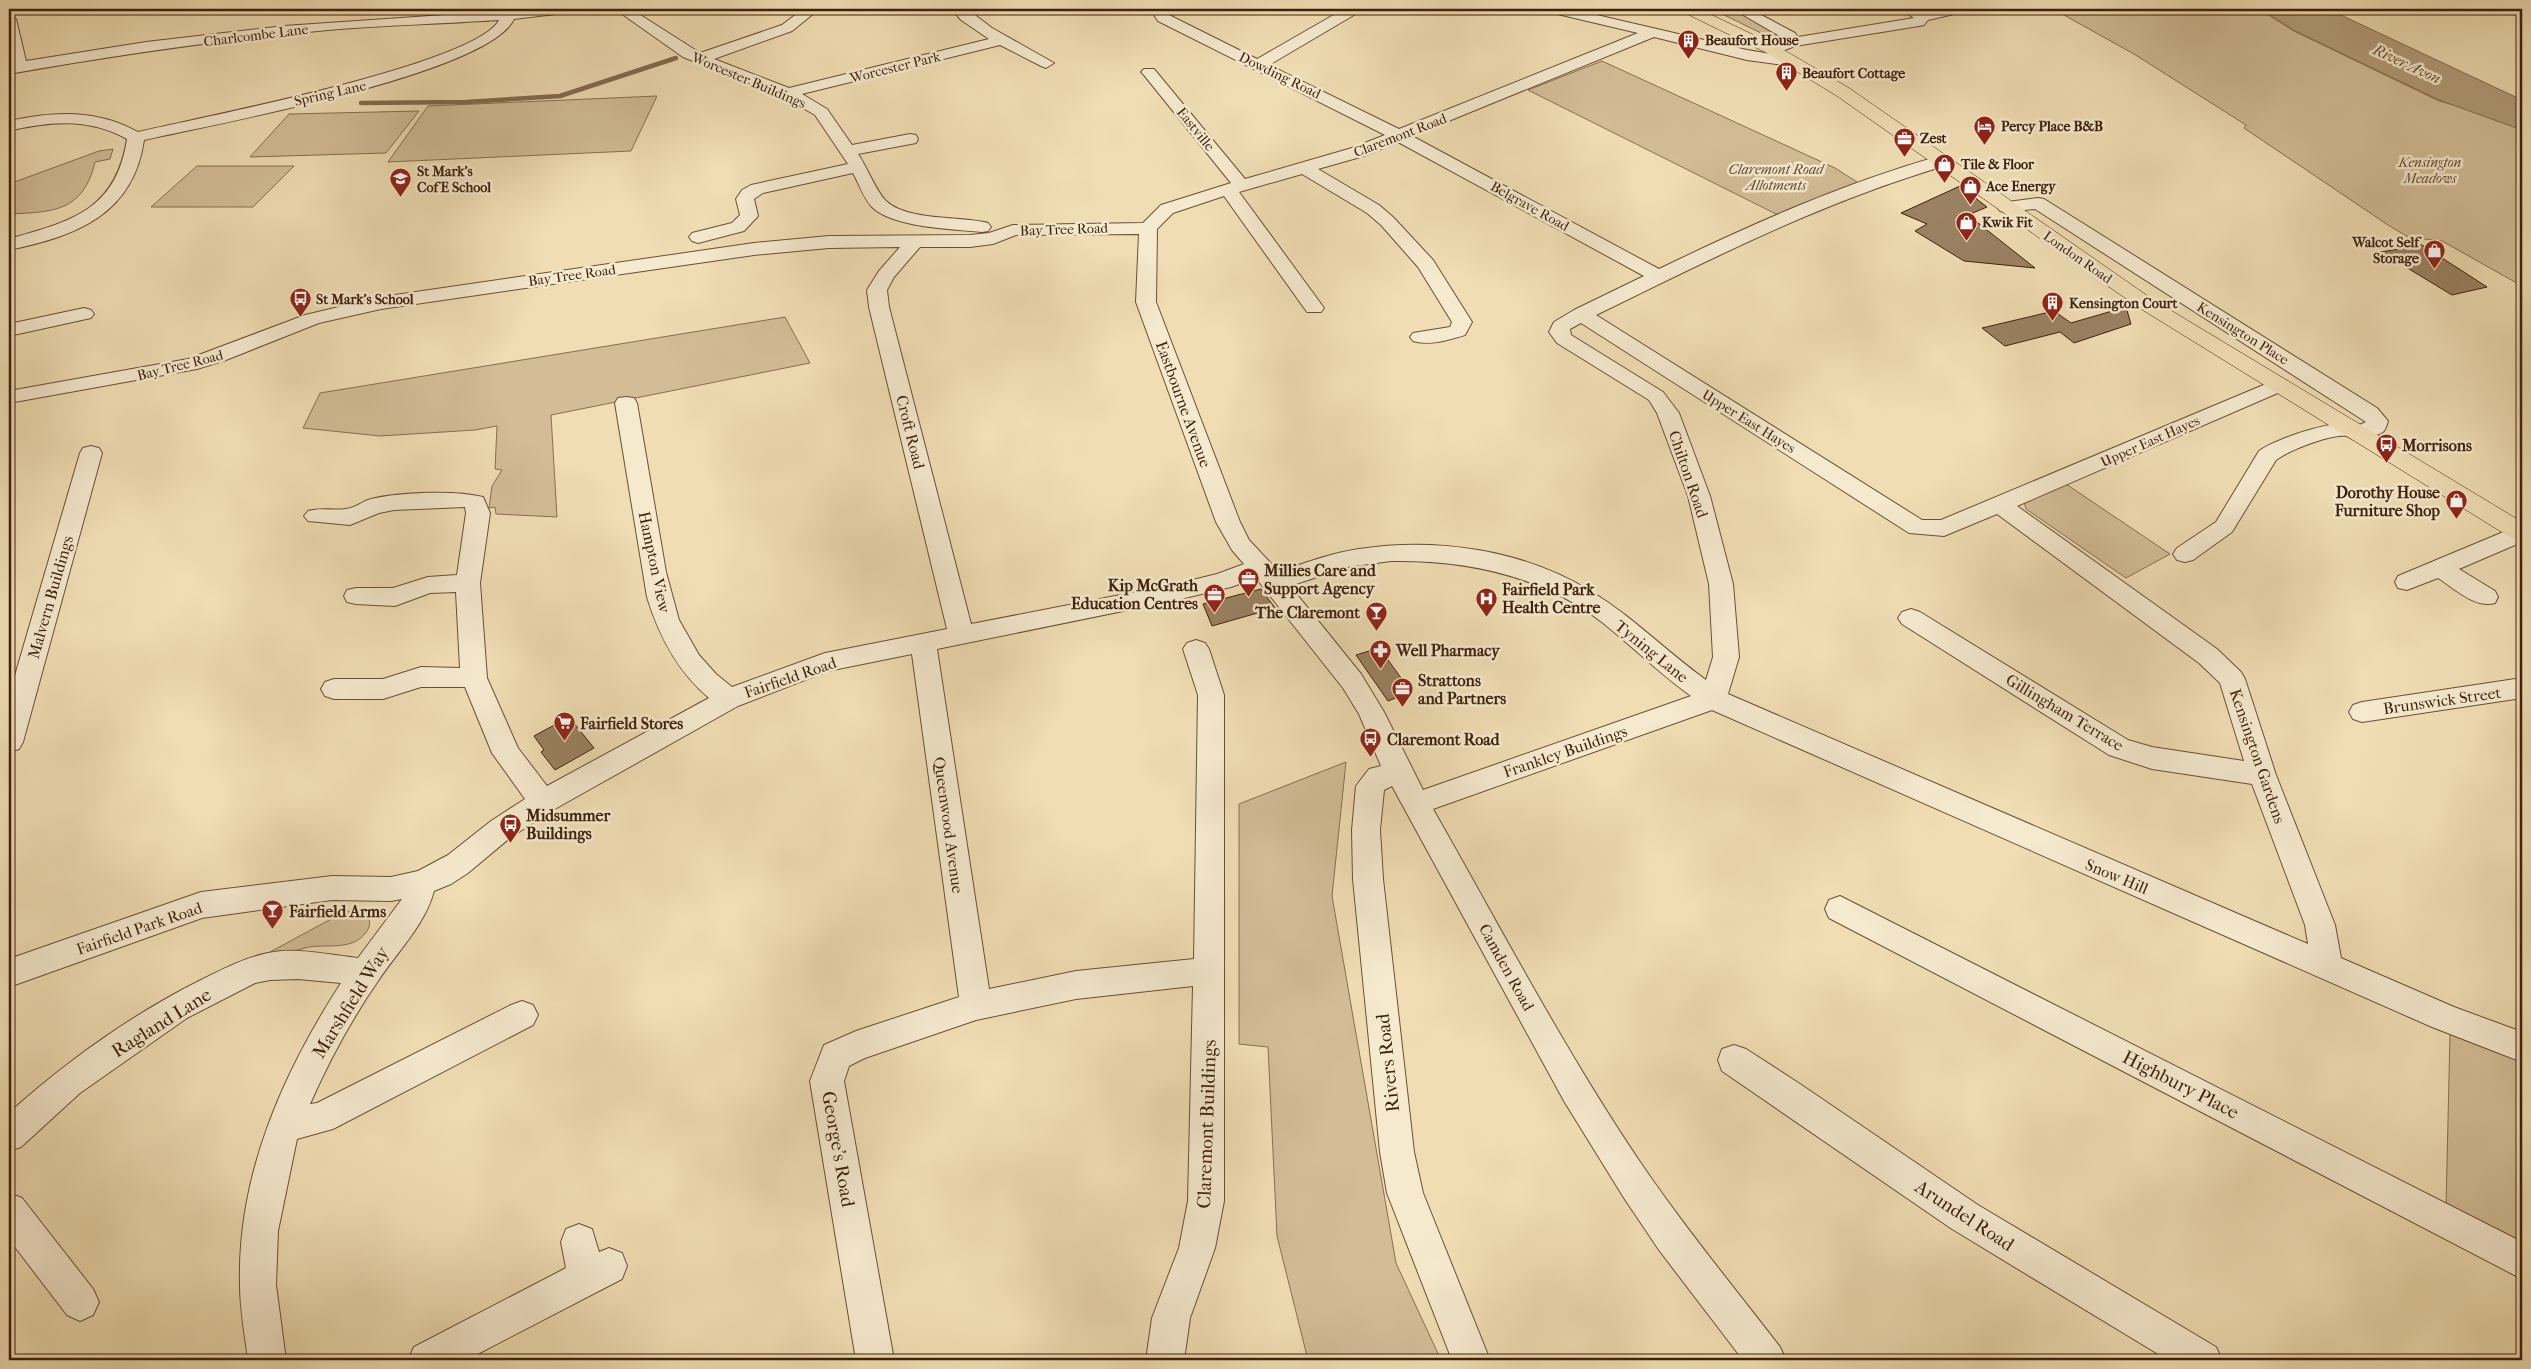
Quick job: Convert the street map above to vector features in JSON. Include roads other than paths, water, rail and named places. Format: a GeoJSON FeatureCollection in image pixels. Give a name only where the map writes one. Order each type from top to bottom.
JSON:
{"type":"FeatureCollection","features":[{"type":"Feature","properties":{"kind":"highway","name":"London Road"},"geometry":{"type":"LineString","coordinates":[[1688,9],[1772,49],[1878,115],[2144,303],[2522,533]]}},
{"type":"Feature","properties":{"kind":"street","name":"Charlcombe Lane"},"geometry":{"type":"LineString","coordinates":[[14,68],[138,48],[347,24],[564,9]]}},
{"type":"Feature","properties":{"kind":"street","name":"Worcester Buildings"},"geometry":{"type":"LineString","coordinates":[[622,9],[661,38],[688,54],[788,93],[821,112],[848,151],[879,204],[893,213],[917,219],[1013,230]]}},
{"type":"Feature","properties":{"kind":"street"},"geometry":{"type":"LineString","coordinates":[[701,58],[787,28],[812,9]]}},
{"type":"Feature","properties":{"kind":"street"},"geometry":{"type":"LineString","coordinates":[[959,9],[964,16],[1046,63]]}},
{"type":"Feature","properties":{"kind":"street"},"geometry":{"type":"LineString","coordinates":[[1259,64],[1354,9]]}},
{"type":"Feature","properties":{"kind":"street"},"geometry":{"type":"LineString","coordinates":[[1554,9],[1747,55],[1791,61]]}},
{"type":"Feature","properties":{"kind":"street"},"geometry":{"type":"LineString","coordinates":[[1740,9],[1783,31],[1790,36],[1792,42]]}},
{"type":"Feature","properties":{"kind":"street"},"geometry":{"type":"LineString","coordinates":[[1906,9],[1923,17],[1958,9]]}},
{"type":"Feature","properties":{"kind":"street","name":"Spring Lane"},"geometry":{"type":"LineString","coordinates":[[136,137],[372,83],[409,72],[484,40],[504,26],[519,12]]}},
{"type":"Feature","properties":{"kind":"street","name":"Dowding Road"},"geometry":{"type":"LineString","coordinates":[[1164,12],[1163,18],[1259,64],[1400,136]]}},
{"type":"Feature","properties":{"kind":"street"},"geometry":{"type":"LineString","coordinates":[[1772,49],[1792,42],[1920,22],[1923,17]]}},
{"type":"Feature","properties":{"kind":"street"},"geometry":{"type":"LineString","coordinates":[[9,19],[14,68]]}},
{"type":"Feature","properties":{"kind":"street","name":"Claremont Road"},"geometry":{"type":"LineString","coordinates":[[1148,228],[1167,209],[1358,152],[1652,33]]}},
{"type":"Feature","properties":{"kind":"street","name":"Worcester Park"},"geometry":{"type":"LineString","coordinates":[[788,93],[1003,40]]}},
{"type":"Feature","properties":{"kind":"street","name":"Eastville"},"geometry":{"type":"LineString","coordinates":[[1149,72],[1235,188],[1314,308]]}},
{"type":"Feature","properties":{"kind":"street"},"geometry":{"type":"LineString","coordinates":[[9,126],[48,118],[81,118],[102,121],[136,137],[135,155],[129,175],[111,201],[89,215],[60,229],[9,245]]}},
{"type":"Feature","properties":{"kind":"street","name":"Belgrave Road"},"geometry":{"type":"LineString","coordinates":[[1400,136],[1660,277]]}},
{"type":"Feature","properties":{"kind":"street"},"geometry":{"type":"LineString","coordinates":[[848,151],[910,138]]}},
{"type":"Feature","properties":{"kind":"street"},"geometry":{"type":"LineString","coordinates":[[1581,314],[1774,221],[1905,170],[1942,161]]}},
{"type":"Feature","properties":{"kind":"street"},"geometry":{"type":"LineString","coordinates":[[698,237],[738,227],[749,216],[745,199],[748,194],[757,189],[858,167]]}},
{"type":"Feature","properties":{"kind":"street"},"geometry":{"type":"LineString","coordinates":[[1303,167],[1373,209],[1426,264],[1462,322],[1458,331],[1445,335],[1420,337]]}},
{"type":"Feature","properties":{"kind":"street","name":"Kensington Place"},"geometry":{"type":"LineString","coordinates":[[2006,206],[2038,203],[2369,413],[2376,421],[2374,426],[2352,431]]}},
{"type":"Feature","properties":{"kind":"street","name":"Bay Tree Road"},"geometry":{"type":"LineString","coordinates":[[9,398],[219,358],[316,318],[381,304],[754,249],[829,242],[970,241],[993,238],[1013,230],[1148,228]]}},
{"type":"Feature","properties":{"kind":"street","name":"Eastbourne Avenue"},"geometry":{"type":"LineString","coordinates":[[1148,228],[1146,302],[1228,522],[1240,544],[1268,575]]}},
{"type":"Feature","properties":{"kind":"street","name":"Croft Road"},"geometry":{"type":"LineString","coordinates":[[915,241],[877,290],[879,307],[961,634]]}},
{"type":"Feature","properties":{"kind":"street"},"geometry":{"type":"LineString","coordinates":[[9,330],[84,314]]}},
{"type":"Feature","properties":{"kind":"street","name":"Upper East Hayes"},"geometry":{"type":"LineString","coordinates":[[1581,314],[1917,528],[1944,528],[2280,385]]}},
{"type":"Feature","properties":{"kind":"street","name":"Chilton Road"},"geometry":{"type":"LineString","coordinates":[[1581,314],[1562,326],[1559,332],[1564,339],[1656,396],[1668,412],[1699,496],[1721,584],[1726,656],[1713,699]]}},
{"type":"Feature","properties":{"kind":"street","name":"Hampton View"},"geometry":{"type":"LineString","coordinates":[[626,403],[661,605],[680,648],[694,669],[709,685],[729,699]]}},
{"type":"Feature","properties":{"kind":"street"},"geometry":{"type":"LineString","coordinates":[[2185,554],[2224,527],[2267,456],[2273,450],[2283,446],[2352,431]]}},
{"type":"Feature","properties":{"kind":"street","name":"Malvern Buildings"},"geometry":{"type":"LineString","coordinates":[[9,742],[91,453]]}},
{"type":"Feature","properties":{"kind":"street"},"geometry":{"type":"LineString","coordinates":[[316,516],[350,516],[374,506],[394,503],[468,500],[475,502],[478,513],[468,583],[474,678],[506,754],[543,802]]}},
{"type":"Feature","properties":{"kind":"street","name":"Kensington Gardens"},"geometry":{"type":"LineString","coordinates":[[2000,505],[2208,656],[2232,679],[2262,775],[2320,926],[2327,966]]}},
{"type":"Feature","properties":{"kind":"street"},"geometry":{"type":"LineString","coordinates":[[2407,582],[2522,533]]}},
{"type":"Feature","properties":{"kind":"street","name":"Tyning Lane"},"geometry":{"type":"LineString","coordinates":[[1268,575],[1356,558],[1405,552],[1455,554],[1497,563],[1537,576],[1608,615],[1665,663],[1713,699]]}},
{"type":"Feature","properties":{"kind":"street"},"geometry":{"type":"LineString","coordinates":[[2440,568],[2486,597]]}},
{"type":"Feature","properties":{"kind":"street","name":"Fairfield Road"},"geometry":{"type":"LineString","coordinates":[[421,883],[458,864],[501,829],[543,802],[729,699],[782,677],[825,662],[923,644],[961,634],[1222,582],[1268,575]]}},
{"type":"Feature","properties":{"kind":"street","name":"Camden Road"},"geometry":{"type":"LineString","coordinates":[[1268,575],[1352,681],[1371,712],[1399,774],[1576,1090],[1610,1145],[1672,1237],[1767,1360]]}},
{"type":"Feature","properties":{"kind":"street"},"geometry":{"type":"LineString","coordinates":[[356,596],[395,597],[428,585],[468,583]]}},
{"type":"Feature","properties":{"kind":"street","name":"Gillingham Terrace"},"geometry":{"type":"LineString","coordinates":[[1911,618],[2119,748],[2152,758],[2262,775]]}},
{"type":"Feature","properties":{"kind":"street","name":"Queenwood Avenue"},"geometry":{"type":"LineString","coordinates":[[923,644],[976,1006]]}},
{"type":"Feature","properties":{"kind":"street","name":"Claremont Buildings"},"geometry":{"type":"LineString","coordinates":[[1165,1360],[1171,1318],[1197,1248],[1206,1201],[1211,695],[1196,649]]}},
{"type":"Feature","properties":{"kind":"street"},"geometry":{"type":"LineString","coordinates":[[334,688],[383,689],[421,677],[474,678]]}},
{"type":"Feature","properties":{"kind":"street","name":"Brunswick Street"},"geometry":{"type":"LineString","coordinates":[[2362,712],[2522,688]]}},
{"type":"Feature","properties":{"kind":"street","name":"Frankley Buildings"},"geometry":{"type":"LineString","coordinates":[[1416,804],[1713,699]]}},
{"type":"Feature","properties":{"kind":"street","name":"Snow Hill"},"geometry":{"type":"LineString","coordinates":[[1713,699],[2443,1018],[2522,1047]]}},
{"type":"Feature","properties":{"kind":"street","name":"Rivers Road"},"geometry":{"type":"LineString","coordinates":[[1399,774],[1378,777],[1370,786],[1366,830],[1368,879],[1397,1152],[1405,1193],[1472,1360]]}},
{"type":"Feature","properties":{"kind":"street","name":"Marshfield Way"},"geometry":{"type":"LineString","coordinates":[[267,1360],[258,1285],[260,1231],[271,1171],[284,1125],[323,1039],[366,972],[415,905],[421,883]]}},
{"type":"Feature","properties":{"kind":"street","name":"Fairfield Park Road"},"geometry":{"type":"LineString","coordinates":[[9,973],[201,905],[332,888],[391,889],[421,883]]}},
{"type":"Feature","properties":{"kind":"street","name":"Highbury Place"},"geometry":{"type":"LineString","coordinates":[[1840,909],[2522,1261]]}},
{"type":"Feature","properties":{"kind":"street","name":"Ragland Lane"},"geometry":{"type":"LineString","coordinates":[[9,1136],[68,1082],[176,1008],[249,971],[270,966],[298,965],[366,972]]}},
{"type":"Feature","properties":{"kind":"street"},"geometry":{"type":"LineString","coordinates":[[976,1006],[1076,985],[1209,971]]}},
{"type":"Feature","properties":{"kind":"street","name":"George's Road"},"geometry":{"type":"LineString","coordinates":[[875,1360],[827,1081],[836,1056],[856,1046],[976,1006]]}},
{"type":"Feature","properties":{"kind":"street"},"geometry":{"type":"LineString","coordinates":[[284,1125],[321,1118],[522,1015]]}},
{"type":"Feature","properties":{"kind":"street","name":"Arundel Road"},"geometry":{"type":"LineString","coordinates":[[1734,1060],[1965,1217],[2203,1360]]}},
{"type":"Feature","properties":{"kind":"street"},"geometry":{"type":"LineString","coordinates":[[9,1210],[80,1302]]}},
{"type":"Feature","properties":{"kind":"street"},"geometry":{"type":"LineString","coordinates":[[427,1360],[597,1271],[579,1242]]}},
{"type":"Feature","properties":{"kind":"water","name":"River Avon"},"geometry":{"type":"Polygon","coordinates":[[[2260,9],[2328,9],[2522,100],[2522,130],[2439,100],[2295,31],[2260,9]]]}},
{"type":"Feature","properties":{"kind":"waterway"},"geometry":{"type":"LineString","coordinates":[[361,103],[466,102],[560,96],[676,58]]}},
{"type":"Feature","properties":{"kind":"place","name":"Beaufort House"},"geometry":{"type":"Point","coordinates":[1689,59]}},
{"type":"Feature","properties":{"kind":"place","name":"Beaufort Cottage"},"geometry":{"type":"Point","coordinates":[1786,92]}},
{"type":"Feature","properties":{"kind":"place","name":"Percy Place B&B"},"geometry":{"type":"Point","coordinates":[1985,145]}},
{"type":"Feature","properties":{"kind":"place","name":"Zest"},"geometry":{"type":"Point","coordinates":[1904,157]}},
{"type":"Feature","properties":{"kind":"place","name":"Tile & Floor"},"geometry":{"type":"Point","coordinates":[1945,183]}},
{"type":"Feature","properties":{"kind":"place","name":"St Mark's CofE School"},"geometry":{"type":"Point","coordinates":[401,198]}},
{"type":"Feature","properties":{"kind":"place","name":"Ace Energy"},"geometry":{"type":"Point","coordinates":[1970,205]}},
{"type":"Feature","properties":{"kind":"place","name":"Kwik Fit"},"geometry":{"type":"Point","coordinates":[1966,241]}},
{"type":"Feature","properties":{"kind":"place","name":"Walcot Self Storage"},"geometry":{"type":"Point","coordinates":[2435,269]}},
{"type":"Feature","properties":{"kind":"place","name":"St Mark's School"},"geometry":{"type":"Point","coordinates":[300,318]}},
{"type":"Feature","properties":{"kind":"place","name":"Kensington Court"},"geometry":{"type":"Point","coordinates":[2053,322]}},
{"type":"Feature","properties":{"kind":"place","name":"Morrisons"},"geometry":{"type":"Point","coordinates":[2386,464]}},
{"type":"Feature","properties":{"kind":"place","name":"Dorothy House Furniture Shop"},"geometry":{"type":"Point","coordinates":[2456,520]}},
{"type":"Feature","properties":{"kind":"place","name":"Millies Care and Support Agency"},"geometry":{"type":"Point","coordinates":[1248,598]}},
{"type":"Feature","properties":{"kind":"place","name":"Kip McGrath Education Centres"},"geometry":{"type":"Point","coordinates":[1214,613]}},
{"type":"Feature","properties":{"kind":"place","name":"Fairfield Park Health Centre"},"geometry":{"type":"Point","coordinates":[1486,617]}},
{"type":"Feature","properties":{"kind":"place","name":"The Claremont"},"geometry":{"type":"Point","coordinates":[1376,631]}},
{"type":"Feature","properties":{"kind":"place","name":"Well Pharmacy"},"geometry":{"type":"Point","coordinates":[1380,669]}},
{"type":"Feature","properties":{"kind":"place","name":"Strattons and Partners"},"geometry":{"type":"Point","coordinates":[1402,708]}},
{"type":"Feature","properties":{"kind":"place","name":"Fairfield Stores"},"geometry":{"type":"Point","coordinates":[564,742]}},
{"type":"Feature","properties":{"kind":"place","name":"Claremont Road"},"geometry":{"type":"Point","coordinates":[1371,758]}},
{"type":"Feature","properties":{"kind":"place","name":"Midsummer Buildings"},"geometry":{"type":"Point","coordinates":[510,843]}},
{"type":"Feature","properties":{"kind":"place","name":"Fairfield Arms"},"geometry":{"type":"Point","coordinates":[273,930]}},
{"type":"Feature","properties":{"kind":"park label","name":"Kensington Meadows"},"geometry":{"type":"Point","coordinates":[2430,170]}},
{"type":"Feature","properties":{"kind":"park label","name":"Claremont Road Allotments"},"geometry":{"type":"Point","coordinates":[1776,177]}}]}
